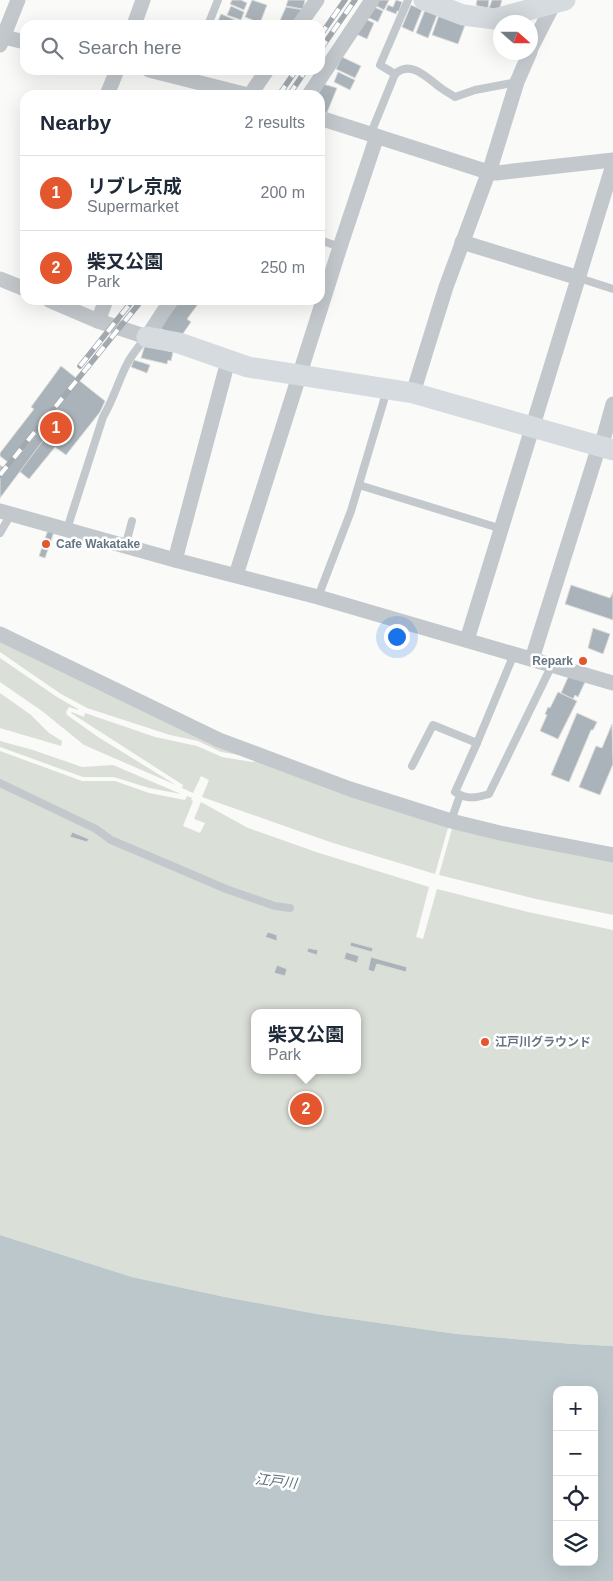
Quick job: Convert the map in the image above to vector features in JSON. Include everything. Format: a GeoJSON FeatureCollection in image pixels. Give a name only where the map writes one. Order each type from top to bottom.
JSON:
{"type":"FeatureCollection","features":[{"type":"Feature","properties":{"kind":"street"},"geometry":{"type":"LineString","coordinates":[[18,0],[1,40],[20,42]]}},
{"type":"Feature","properties":{"kind":"street"},"geometry":{"type":"LineString","coordinates":[[136,20],[143,0]]}},
{"type":"Feature","properties":{"kind":"street"},"geometry":{"type":"LineString","coordinates":[[303,20],[317,0]]}},
{"type":"Feature","properties":{"kind":"street"},"geometry":{"type":"LineString","coordinates":[[325,71],[372,0]]}},
{"type":"Feature","properties":{"kind":"street"},"geometry":{"type":"LineString","coordinates":[[424,0],[464,15],[495,19],[559,2]]}},
{"type":"Feature","properties":{"kind":"street"},"geometry":{"type":"LineString","coordinates":[[538,37],[559,2]]}},
{"type":"Feature","properties":{"kind":"street"},"geometry":{"type":"LineString","coordinates":[[413,393],[446,287],[526,60]]}},
{"type":"Feature","properties":{"kind":"street"},"geometry":{"type":"LineString","coordinates":[[109,90],[115,75]]}},
{"type":"Feature","properties":{"kind":"street"},"geometry":{"type":"LineString","coordinates":[[190,75],[234,90]]}},
{"type":"Feature","properties":{"kind":"street"},"geometry":{"type":"LineString","coordinates":[[253,90],[263,75]]}},
{"type":"Feature","properties":{"kind":"street"},"geometry":{"type":"LineString","coordinates":[[312,90],[322,75]]}},
{"type":"Feature","properties":{"kind":"street"},"geometry":{"type":"LineString","coordinates":[[325,119],[488,172],[496,173],[613,160]]}},
{"type":"Feature","properties":{"kind":"street"},"geometry":{"type":"LineString","coordinates":[[325,294],[374,134]]}},
{"type":"Feature","properties":{"kind":"street"},"geometry":{"type":"LineString","coordinates":[[467,640],[613,165]]}},
{"type":"Feature","properties":{"kind":"street"},"geometry":{"type":"LineString","coordinates":[[462,242],[579,278]]}},
{"type":"Feature","properties":{"kind":"street"},"geometry":{"type":"LineString","coordinates":[[0,279],[20,287]]}},
{"type":"Feature","properties":{"kind":"street"},"geometry":{"type":"LineString","coordinates":[[61,305],[98,321],[147,337],[179,343],[248,367],[413,393],[604,448]]}},
{"type":"Feature","properties":{"kind":"street"},"geometry":{"type":"LineString","coordinates":[[98,321],[104,305]]}},
{"type":"Feature","properties":{"kind":"street"},"geometry":{"type":"LineString","coordinates":[[147,337],[168,305]]}},
{"type":"Feature","properties":{"kind":"street"},"geometry":{"type":"LineString","coordinates":[[236,576],[321,305]]}},
{"type":"Feature","properties":{"kind":"street"},"geometry":{"type":"LineString","coordinates":[[174,560],[228,360]]}},
{"type":"Feature","properties":{"kind":"street"},"geometry":{"type":"LineString","coordinates":[[532,659],[604,448],[613,404]]}},
{"type":"Feature","properties":{"kind":"street"},"geometry":{"type":"LineString","coordinates":[[6,513],[125,547],[318,597],[613,683]]}},
{"type":"Feature","properties":{"kind":"street"},"geometry":{"type":"LineString","coordinates":[[0,634],[219,740],[350,789],[452,821],[508,835],[613,855]]}},
{"type":"Feature","properties":{"kind":"lane"},"geometry":{"type":"LineString","coordinates":[[210,20],[218,0]]}},
{"type":"Feature","properties":{"kind":"lane"},"geometry":{"type":"LineString","coordinates":[[395,74],[380,65],[408,0]]}},
{"type":"Feature","properties":{"kind":"lane"},"geometry":{"type":"LineString","coordinates":[[374,134],[395,74],[399,70],[409,68],[427,76],[441,88],[456,97],[475,90],[517,82]]}},
{"type":"Feature","properties":{"kind":"lane"},"geometry":{"type":"LineString","coordinates":[[325,242],[340,247]]}},
{"type":"Feature","properties":{"kind":"lane"},"geometry":{"type":"LineString","coordinates":[[579,278],[613,289]]}},
{"type":"Feature","properties":{"kind":"lane"},"geometry":{"type":"LineString","coordinates":[[67,529],[103,417],[112,403],[133,353],[147,337]]}},
{"type":"Feature","properties":{"kind":"lane"},"geometry":{"type":"LineString","coordinates":[[318,597],[359,485],[387,388]]}},
{"type":"Feature","properties":{"kind":"lane"},"geometry":{"type":"LineString","coordinates":[[359,485],[502,529]]}},
{"type":"Feature","properties":{"kind":"lane"},"geometry":{"type":"LineString","coordinates":[[0,534],[6,513]]}},
{"type":"Feature","properties":{"kind":"lane"},"geometry":{"type":"LineString","coordinates":[[125,547],[132,521]]}},
{"type":"Feature","properties":{"kind":"lane"},"geometry":{"type":"LineString","coordinates":[[514,654],[455,792],[460,795],[475,798],[489,794],[552,665]]}},
{"type":"Feature","properties":{"kind":"lane"},"geometry":{"type":"LineString","coordinates":[[412,766],[433,725],[477,743]]}},
{"type":"Feature","properties":{"kind":"lane"},"geometry":{"type":"LineString","coordinates":[[0,783],[96,830],[128,848],[226,888],[275,906],[290,908]]}},
{"type":"Feature","properties":{"kind":"lane"},"geometry":{"type":"LineString","coordinates":[[452,821],[460,795]]}},
{"type":"Feature","properties":{"kind":"shaded area"},"geometry":{"type":"Polygon","coordinates":[[[0,638],[252,757],[221,752],[198,741],[170,735],[87,708],[61,694],[0,652],[0,638]]]}},
{"type":"Feature","properties":{"kind":"shaded area"},"geometry":{"type":"Polygon","coordinates":[[[0,658],[78,709],[69,707],[66,712],[67,715],[98,737],[176,785],[84,745],[42,711],[0,682],[0,658]]]}},
{"type":"Feature","properties":{"kind":"shaded area"},"geometry":{"type":"Polygon","coordinates":[[[0,693],[31,715],[49,733],[62,741],[61,746],[0,728],[0,693]]]}},
{"type":"Feature","properties":{"kind":"shaded area"},"geometry":{"type":"Polygon","coordinates":[[[72,712],[84,717],[85,713],[155,737],[197,746],[222,757],[252,762],[262,760],[449,824],[435,874],[330,842],[202,797],[209,780],[201,776],[193,793],[182,788],[183,785],[72,712]]]}},
{"type":"Feature","properties":{"kind":"shaded area"},"geometry":{"type":"Polygon","coordinates":[[[0,741],[82,767],[113,765],[181,794],[149,788],[114,777],[83,777],[0,747],[0,741]]]}},
{"type":"Feature","properties":{"kind":"shaded area","name":"江戸川グラウンド"},"geometry":{"type":"Polygon","coordinates":[[[0,751],[82,781],[115,781],[149,793],[185,800],[187,796],[192,798],[191,800],[193,801],[183,826],[200,833],[205,823],[194,819],[201,802],[248,828],[316,852],[429,887],[416,937],[423,939],[437,889],[528,912],[613,930],[613,1346],[457,1334],[317,1314],[132,1277],[0,1235],[0,751]]]}},
{"type":"Feature","properties":{"kind":"shaded area"},"geometry":{"type":"Polygon","coordinates":[[[453,825],[613,860],[613,915],[536,899],[439,875],[453,825]]]}},
{"type":"Feature","properties":{"kind":"water","name":"江戸川"},"geometry":{"type":"Polygon","coordinates":[[[0,1235],[132,1277],[317,1314],[457,1334],[613,1346],[613,1581],[0,1581],[0,1235]]]}},
{"type":"Feature","properties":{"kind":"building"},"geometry":{"type":"Polygon","coordinates":[[[232,0],[241,0],[247,3],[244,10],[230,4],[232,0]]]}},
{"type":"Feature","properties":{"kind":"building"},"geometry":{"type":"Polygon","coordinates":[[[252,0],[267,5],[261,20],[252,20],[245,17],[252,0]]]}},
{"type":"Feature","properties":{"kind":"building"},"geometry":{"type":"Polygon","coordinates":[[[288,0],[305,0],[303,9],[286,6],[288,0]]]}},
{"type":"Feature","properties":{"kind":"building"},"geometry":{"type":"Polygon","coordinates":[[[377,0],[389,0],[384,10],[375,5],[377,0]]]}},
{"type":"Feature","properties":{"kind":"building"},"geometry":{"type":"Polygon","coordinates":[[[396,0],[402,2],[396,14],[386,10],[388,5],[393,7],[396,0]]]}},
{"type":"Feature","properties":{"kind":"building"},"geometry":{"type":"Polygon","coordinates":[[[477,0],[489,0],[488,8],[476,5],[477,0]]]}},
{"type":"Feature","properties":{"kind":"building"},"geometry":{"type":"Polygon","coordinates":[[[492,0],[502,0],[499,10],[489,8],[492,0]]]}},
{"type":"Feature","properties":{"kind":"building"},"geometry":{"type":"Polygon","coordinates":[[[411,5],[422,10],[413,32],[402,27],[411,5]]]}},
{"type":"Feature","properties":{"kind":"building"},"geometry":{"type":"Polygon","coordinates":[[[231,6],[244,12],[241,20],[227,15],[231,6]]]}},
{"type":"Feature","properties":{"kind":"building"},"geometry":{"type":"Polygon","coordinates":[[[372,6],[383,11],[378,22],[367,17],[372,6]]]}},
{"type":"Feature","properties":{"kind":"building"},"geometry":{"type":"Polygon","coordinates":[[[286,7],[304,10],[297,20],[280,20],[286,7]]]}},
{"type":"Feature","properties":{"kind":"building"},"geometry":{"type":"Polygon","coordinates":[[[425,10],[437,15],[428,38],[416,33],[425,10]]]}},
{"type":"Feature","properties":{"kind":"building"},"geometry":{"type":"Polygon","coordinates":[[[221,14],[235,20],[218,20],[221,14]]]}},
{"type":"Feature","properties":{"kind":"building"},"geometry":{"type":"Polygon","coordinates":[[[439,15],[465,25],[458,44],[432,35],[439,15]]]}},
{"type":"Feature","properties":{"kind":"building"},"geometry":{"type":"Polygon","coordinates":[[[365,19],[374,23],[367,39],[356,34],[365,19]]]}},
{"type":"Feature","properties":{"kind":"building"},"geometry":{"type":"Polygon","coordinates":[[[342,57],[361,66],[355,78],[336,69],[342,57]]]}},
{"type":"Feature","properties":{"kind":"building"},"geometry":{"type":"Polygon","coordinates":[[[338,72],[355,80],[350,90],[334,82],[338,72]]]}},
{"type":"Feature","properties":{"kind":"building"},"geometry":{"type":"Polygon","coordinates":[[[323,84],[337,88],[326,115],[325,90],[320,90],[323,84]]]}},
{"type":"Feature","properties":{"kind":"building"},"geometry":{"type":"Polygon","coordinates":[[[176,305],[197,305],[187,319],[191,322],[182,335],[167,332],[160,328],[176,305]]]}},
{"type":"Feature","properties":{"kind":"building"},"geometry":{"type":"Polygon","coordinates":[[[145,345],[173,352],[171,361],[168,360],[167,364],[141,358],[145,345]]]}},
{"type":"Feature","properties":{"kind":"building"},"geometry":{"type":"Polygon","coordinates":[[[134,360],[150,365],[147,373],[131,367],[134,360]]]}},
{"type":"Feature","properties":{"kind":"building"},"geometry":{"type":"Polygon","coordinates":[[[61,366],[105,401],[100,412],[66,455],[55,447],[29,479],[0,456],[0,453],[34,409],[31,407],[61,366]]]}},
{"type":"Feature","properties":{"kind":"building"},"geometry":{"type":"Polygon","coordinates":[[[57,409],[63,414],[0,498],[0,465],[7,470],[57,409]]]}},
{"type":"Feature","properties":{"kind":"building"},"geometry":{"type":"Polygon","coordinates":[[[48,530],[54,532],[45,558],[39,556],[48,530]]]}},
{"type":"Feature","properties":{"kind":"building"},"geometry":{"type":"Polygon","coordinates":[[[571,585],[610,598],[613,592],[613,620],[565,604],[571,585]]]}},
{"type":"Feature","properties":{"kind":"building"},"geometry":{"type":"Polygon","coordinates":[[[593,628],[610,634],[603,654],[588,648],[593,628]]]}},
{"type":"Feature","properties":{"kind":"building"},"geometry":{"type":"Polygon","coordinates":[[[569,675],[585,682],[578,697],[575,695],[573,699],[561,693],[569,675]]]}},
{"type":"Feature","properties":{"kind":"building"},"geometry":{"type":"Polygon","coordinates":[[[558,692],[577,701],[558,739],[540,731],[547,715],[545,714],[548,707],[550,708],[558,692]]]}},
{"type":"Feature","properties":{"kind":"building"},"geometry":{"type":"Polygon","coordinates":[[[577,713],[597,722],[593,730],[591,730],[569,782],[551,775],[577,713]]]}},
{"type":"Feature","properties":{"kind":"building"},"geometry":{"type":"Polygon","coordinates":[[[612,724],[613,764],[600,795],[579,787],[596,746],[602,748],[612,724]]]}},
{"type":"Feature","properties":{"kind":"building"},"geometry":{"type":"Polygon","coordinates":[[[72,832],[89,839],[87,842],[70,837],[72,832]]]}},
{"type":"Feature","properties":{"kind":"building"},"geometry":{"type":"Polygon","coordinates":[[[268,932],[277,935],[277,941],[265,937],[268,932]]]}},
{"type":"Feature","properties":{"kind":"building"},"geometry":{"type":"Polygon","coordinates":[[[351,942],[373,948],[372,952],[350,946],[351,942]]]}},
{"type":"Feature","properties":{"kind":"building"},"geometry":{"type":"Polygon","coordinates":[[[308,948],[318,950],[317,955],[307,952],[308,948]]]}},
{"type":"Feature","properties":{"kind":"building"},"geometry":{"type":"Polygon","coordinates":[[[346,952],[359,956],[357,963],[344,959],[346,952]]]}},
{"type":"Feature","properties":{"kind":"building"},"geometry":{"type":"Polygon","coordinates":[[[371,957],[407,967],[406,972],[377,964],[374,972],[368,970],[371,957]]]}},
{"type":"Feature","properties":{"kind":"building"},"geometry":{"type":"Polygon","coordinates":[[[277,965],[287,969],[285,976],[274,973],[277,965]]]}},
{"type":"Feature","properties":{"kind":"railway"},"geometry":{"type":"LineString","coordinates":[[325,29],[345,0]]}},
{"type":"Feature","properties":{"kind":"railway"},"geometry":{"type":"LineString","coordinates":[[325,43],[355,0]]}},
{"type":"Feature","properties":{"kind":"railway"},"geometry":{"type":"LineString","coordinates":[[282,90],[293,75]]}},
{"type":"Feature","properties":{"kind":"railway"},"geometry":{"type":"LineString","coordinates":[[292,90],[303,75]]}},
{"type":"Feature","properties":{"kind":"railway"},"geometry":{"type":"LineString","coordinates":[[80,366],[129,305]]}},
{"type":"Feature","properties":{"kind":"railway"},"geometry":{"type":"LineString","coordinates":[[0,475],[138,305]]}},
{"type":"Feature","properties":{"kind":"place","name":"リブレ京成"},"geometry":{"type":"Point","coordinates":[56,428]}},
{"type":"Feature","properties":{"kind":"place","name":"Cafe Wakatake"},"geometry":{"type":"Point","coordinates":[46,544]}},
{"type":"Feature","properties":{"kind":"place","name":"Repark"},"geometry":{"type":"Point","coordinates":[583,661]}},
{"type":"Feature","properties":{"kind":"place","name":"江戸川グラウンド"},"geometry":{"type":"Point","coordinates":[485,1042]}},
{"type":"Feature","properties":{"kind":"place","name":"柴又公園"},"geometry":{"type":"Point","coordinates":[306,1109]}}]}
